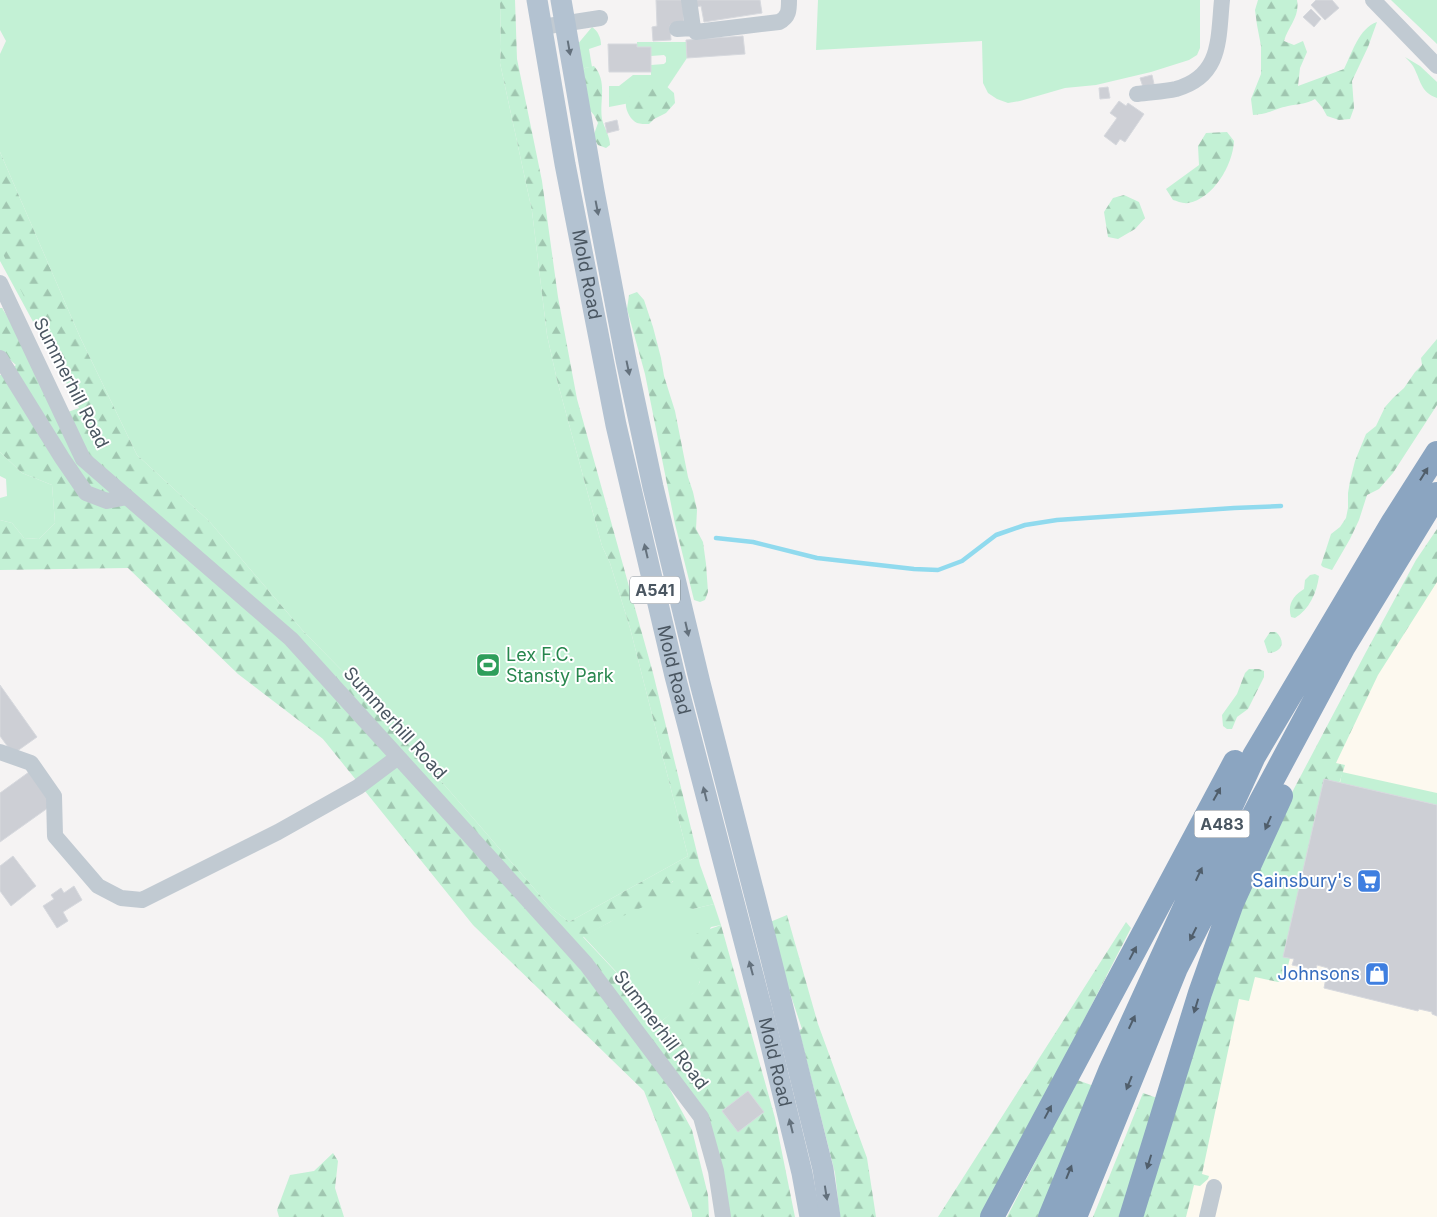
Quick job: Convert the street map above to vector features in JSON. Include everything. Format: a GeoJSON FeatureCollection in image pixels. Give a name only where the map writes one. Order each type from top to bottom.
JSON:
{"type":"FeatureCollection","features":[{"type":"Feature","properties":{"kind":"highway","name":"A483"},"geometry":{"type":"LineString","coordinates":[[1050,1217],[1110,1071],[1254,756],[1437,453]]}},
{"type":"Feature","properties":{"kind":"highway","name":"A483"},"geometry":{"type":"LineString","coordinates":[[1075,1217],[1176,968],[1342,648],[1414,528],[1437,494]]}},
{"type":"Feature","properties":{"kind":"highway","name":"A483"},"geometry":{"type":"LineString","coordinates":[[992,1217],[1205,816],[1270,701],[1329,609],[1408,499]]}},
{"type":"Feature","properties":{"kind":"highway","name":"A483"},"geometry":{"type":"LineString","coordinates":[[1131,1217],[1200,992],[1232,904],[1283,791],[1354,661],[1414,528]]}},
{"type":"Feature","properties":{"kind":"main road","name":"Mold Road"},"geometry":{"type":"LineString","coordinates":[[537,0],[565,164],[616,425],[675,676],[766,1025],[802,1173],[810,1217]]}},
{"type":"Feature","properties":{"kind":"main road","name":"Mold Road"},"geometry":{"type":"LineString","coordinates":[[561,0],[596,201],[626,360],[651,478],[700,683],[820,1159],[830,1217]]}},
{"type":"Feature","properties":{"kind":"street"},"geometry":{"type":"LineString","coordinates":[[689,0],[685,29],[698,32],[779,22],[785,19],[788,14],[789,0]]}},
{"type":"Feature","properties":{"kind":"street"},"geometry":{"type":"LineString","coordinates":[[1137,94],[1176,89],[1192,82],[1207,71],[1216,51],[1222,0]]}},
{"type":"Feature","properties":{"kind":"street"},"geometry":{"type":"LineString","coordinates":[[1373,0],[1437,66]]}},
{"type":"Feature","properties":{"kind":"street"},"geometry":{"type":"LineString","coordinates":[[542,27],[600,18]]}},
{"type":"Feature","properties":{"kind":"street","name":"Summerhill Road"},"geometry":{"type":"LineString","coordinates":[[0,284],[83,459],[291,639],[586,964],[701,1117],[716,1171],[723,1217]]}},
{"type":"Feature","properties":{"kind":"street"},"geometry":{"type":"LineString","coordinates":[[0,358],[62,458],[86,492],[107,500],[127,497]]}},
{"type":"Feature","properties":{"kind":"street"},"geometry":{"type":"LineString","coordinates":[[0,752],[31,763],[54,796],[55,836],[98,886],[120,898],[142,900],[278,832],[358,787],[398,757]]}},
{"type":"Feature","properties":{"kind":"street"},"geometry":{"type":"LineString","coordinates":[[714,828],[736,821]]}},
{"type":"Feature","properties":{"kind":"street"},"geometry":{"type":"LineString","coordinates":[[1207,1217],[1214,1187]]}},
{"type":"Feature","properties":{"kind":"shaded area"},"geometry":{"type":"Polygon","coordinates":[[[1437,553],[1437,1217],[1159,1217],[1252,904],[1437,553]]]}},
{"type":"Feature","properties":{"kind":"green space"},"geometry":{"type":"Polygon","coordinates":[[[0,0],[500,0],[500,63],[532,211],[547,335],[557,380],[602,546],[610,563],[630,628],[688,856],[569,922],[551,908],[370,699],[304,632],[209,521],[137,455],[80,337],[0,152],[0,54],[6,41],[0,30],[0,0]]]}},
{"type":"Feature","properties":{"kind":"green space"},"geometry":{"type":"Polygon","coordinates":[[[500,0],[515,0],[517,59],[542,181],[558,297],[577,399],[653,673],[700,865],[714,904],[693,909],[676,904],[673,881],[656,901],[610,922],[583,937],[662,1021],[692,994],[700,982],[699,969],[692,961],[688,949],[696,934],[721,925],[775,1118],[795,1217],[730,1217],[701,1108],[667,1084],[692,1130],[708,1195],[709,1217],[692,1217],[644,1091],[473,925],[323,739],[238,674],[128,568],[0,570],[0,520],[12,523],[24,538],[39,539],[55,523],[52,485],[22,473],[0,452],[0,375],[5,374],[16,365],[0,351],[0,308],[2,308],[68,412],[79,408],[0,248],[0,152],[80,337],[137,455],[209,521],[304,632],[370,699],[551,908],[569,922],[688,856],[630,628],[610,563],[602,546],[557,380],[547,335],[532,211],[500,63],[500,0]]]}},
{"type":"Feature","properties":{"kind":"green space"},"geometry":{"type":"Polygon","coordinates":[[[818,0],[1200,0],[1200,48],[1197,55],[1189,60],[1151,72],[1096,85],[1065,88],[1008,103],[988,93],[983,83],[982,41],[816,50],[818,0]]]}},
{"type":"Feature","properties":{"kind":"green space"},"geometry":{"type":"Polygon","coordinates":[[[1258,0],[1297,0],[1296,16],[1284,41],[1294,45],[1303,41],[1307,52],[1300,68],[1298,86],[1344,69],[1361,35],[1377,22],[1352,81],[1354,108],[1350,119],[1339,120],[1327,116],[1315,99],[1264,114],[1253,115],[1251,99],[1261,74],[1261,46],[1255,10],[1258,0]]]}},
{"type":"Feature","properties":{"kind":"green space"},"geometry":{"type":"Polygon","coordinates":[[[1437,0],[1437,44],[1392,1],[1437,0]]]}},
{"type":"Feature","properties":{"kind":"green space"},"geometry":{"type":"Polygon","coordinates":[[[592,27],[599,35],[601,45],[589,49],[592,67],[585,68],[579,76],[577,45],[592,27]]]}},
{"type":"Feature","properties":{"kind":"green space"},"geometry":{"type":"Polygon","coordinates":[[[637,42],[686,42],[687,58],[661,97],[609,107],[609,86],[619,86],[633,75],[651,75],[651,65],[664,64],[666,62],[664,55],[651,56],[651,47],[637,47],[637,42]]]}},
{"type":"Feature","properties":{"kind":"green space"},"geometry":{"type":"Polygon","coordinates":[[[1405,57],[1420,66],[1437,82],[1437,98],[1424,89],[1413,66],[1405,57]]]}},
{"type":"Feature","properties":{"kind":"green space"},"geometry":{"type":"Polygon","coordinates":[[[594,66],[601,78],[601,112],[610,145],[606,148],[598,145],[593,137],[598,123],[587,107],[579,76],[585,68],[594,66]]]}},
{"type":"Feature","properties":{"kind":"green space"},"geometry":{"type":"Polygon","coordinates":[[[655,85],[665,85],[674,93],[675,103],[666,113],[649,124],[637,123],[628,113],[627,100],[636,92],[655,85]]]}},
{"type":"Feature","properties":{"kind":"green space"},"geometry":{"type":"Polygon","coordinates":[[[1227,132],[1234,141],[1233,150],[1226,170],[1220,180],[1206,195],[1197,200],[1182,203],[1173,200],[1166,189],[1199,165],[1198,146],[1206,133],[1227,132]]]}},
{"type":"Feature","properties":{"kind":"green space"},"geometry":{"type":"Polygon","coordinates":[[[1124,195],[1139,202],[1145,218],[1135,229],[1118,239],[1108,237],[1104,212],[1113,198],[1124,195]]]}},
{"type":"Feature","properties":{"kind":"green space"},"geometry":{"type":"Polygon","coordinates":[[[1,248],[80,408],[0,261],[1,248]]]}},
{"type":"Feature","properties":{"kind":"green space"},"geometry":{"type":"Polygon","coordinates":[[[637,292],[644,300],[653,327],[664,376],[675,411],[688,477],[697,510],[696,529],[703,542],[708,592],[705,600],[700,602],[694,600],[675,524],[645,374],[627,309],[629,295],[637,292]]]}},
{"type":"Feature","properties":{"kind":"green space"},"geometry":{"type":"Polygon","coordinates":[[[1437,339],[1437,405],[1393,473],[1379,489],[1367,495],[1359,520],[1332,570],[1323,567],[1321,565],[1331,534],[1340,527],[1346,518],[1350,481],[1355,461],[1366,434],[1376,426],[1385,407],[1404,388],[1422,365],[1421,358],[1437,339]]]}},
{"type":"Feature","properties":{"kind":"green space"},"geometry":{"type":"Polygon","coordinates":[[[0,452],[22,473],[52,485],[55,523],[39,539],[24,538],[12,523],[0,520],[0,498],[7,496],[6,479],[0,476],[0,452]]]}},
{"type":"Feature","properties":{"kind":"green space"},"geometry":{"type":"Polygon","coordinates":[[[1437,529],[1437,582],[1378,675],[1336,763],[1345,765],[1284,957],[1290,958],[1284,981],[1278,982],[1255,977],[1249,1001],[1239,999],[1202,1174],[1209,1176],[1208,1179],[1200,1186],[1194,1185],[1186,1217],[1140,1217],[1237,903],[1268,838],[1366,652],[1416,560],[1437,529]]]}},
{"type":"Feature","properties":{"kind":"green space"},"geometry":{"type":"Polygon","coordinates":[[[1315,574],[1319,576],[1312,600],[1300,615],[1295,618],[1291,617],[1290,608],[1292,600],[1304,589],[1305,580],[1310,575],[1315,574]]]}},
{"type":"Feature","properties":{"kind":"green space"},"geometry":{"type":"Polygon","coordinates":[[[1270,632],[1276,632],[1282,643],[1279,649],[1273,653],[1268,653],[1264,641],[1270,632]]]}},
{"type":"Feature","properties":{"kind":"green space"},"geometry":{"type":"Polygon","coordinates":[[[1249,669],[1264,671],[1264,677],[1248,709],[1237,717],[1232,729],[1227,729],[1223,726],[1222,715],[1237,694],[1245,673],[1249,669]]]}},
{"type":"Feature","properties":{"kind":"green space"},"geometry":{"type":"Polygon","coordinates":[[[1342,772],[1437,793],[1437,805],[1340,783],[1342,772]]]}},
{"type":"Feature","properties":{"kind":"green space"},"geometry":{"type":"Polygon","coordinates":[[[674,881],[693,909],[714,904],[721,925],[711,927],[692,960],[700,970],[701,977],[694,992],[662,1021],[583,936],[610,922],[674,881]]]}},
{"type":"Feature","properties":{"kind":"green space"},"geometry":{"type":"Polygon","coordinates":[[[787,915],[818,1024],[867,1158],[876,1217],[840,1217],[835,1173],[799,1030],[802,1029],[770,922],[787,915]]]}},
{"type":"Feature","properties":{"kind":"green space"},"geometry":{"type":"Polygon","coordinates":[[[1126,922],[1131,928],[983,1217],[938,1217],[1126,922]]]}},
{"type":"Feature","properties":{"kind":"green space"},"geometry":{"type":"Polygon","coordinates":[[[1077,1080],[1094,1086],[1039,1217],[1007,1217],[1077,1080]]]}},
{"type":"Feature","properties":{"kind":"green space"},"geometry":{"type":"Polygon","coordinates":[[[1143,1093],[1160,1099],[1123,1217],[1093,1217],[1143,1093]]]}},
{"type":"Feature","properties":{"kind":"green space"},"geometry":{"type":"Polygon","coordinates":[[[333,1153],[338,1161],[335,1188],[344,1217],[279,1217],[277,1210],[290,1175],[314,1171],[333,1153]]]}},
{"type":"Feature","properties":{"kind":"building"},"geometry":{"type":"Polygon","coordinates":[[[656,0],[683,0],[684,24],[670,25],[671,40],[653,41],[652,27],[657,26],[656,0]]]}},
{"type":"Feature","properties":{"kind":"building"},"geometry":{"type":"Polygon","coordinates":[[[693,0],[760,0],[762,13],[704,22],[701,6],[695,7],[693,0]]]}},
{"type":"Feature","properties":{"kind":"building"},"geometry":{"type":"Polygon","coordinates":[[[1316,0],[1332,0],[1339,8],[1325,20],[1311,5],[1316,0]]]}},
{"type":"Feature","properties":{"kind":"building"},"geometry":{"type":"Polygon","coordinates":[[[1311,9],[1321,19],[1314,27],[1303,17],[1311,9]]]}},
{"type":"Feature","properties":{"kind":"building"},"geometry":{"type":"Polygon","coordinates":[[[743,36],[745,54],[687,58],[686,40],[743,36]]]}},
{"type":"Feature","properties":{"kind":"building"},"geometry":{"type":"Polygon","coordinates":[[[608,44],[637,44],[637,47],[651,47],[651,72],[609,72],[608,44]]]}},
{"type":"Feature","properties":{"kind":"building"},"geometry":{"type":"Polygon","coordinates":[[[1152,75],[1154,84],[1143,87],[1140,78],[1152,75]]]}},
{"type":"Feature","properties":{"kind":"building"},"geometry":{"type":"Polygon","coordinates":[[[1108,87],[1110,98],[1100,99],[1099,88],[1108,87]]]}},
{"type":"Feature","properties":{"kind":"building"},"geometry":{"type":"Polygon","coordinates":[[[1119,101],[1126,106],[1128,103],[1144,114],[1125,142],[1120,139],[1116,145],[1104,136],[1117,118],[1110,113],[1119,101]]]}},
{"type":"Feature","properties":{"kind":"building"},"geometry":{"type":"Polygon","coordinates":[[[617,120],[619,130],[607,133],[605,123],[617,120]]]}},
{"type":"Feature","properties":{"kind":"building"},"geometry":{"type":"Polygon","coordinates":[[[0,685],[37,737],[13,754],[0,736],[0,685]]]}},
{"type":"Feature","properties":{"kind":"building"},"geometry":{"type":"Polygon","coordinates":[[[29,772],[52,805],[0,842],[0,793],[29,772]]]}},
{"type":"Feature","properties":{"kind":"building","name":"Sainsbury's"},"geometry":{"type":"Polygon","coordinates":[[[1324,779],[1437,805],[1437,1016],[1432,1014],[1432,1012],[1419,1009],[1418,1011],[1324,988],[1328,968],[1317,965],[1316,970],[1292,965],[1294,959],[1283,957],[1324,779]]]}},
{"type":"Feature","properties":{"kind":"building"},"geometry":{"type":"Polygon","coordinates":[[[13,856],[36,886],[11,906],[0,891],[0,866],[13,856]]]}},
{"type":"Feature","properties":{"kind":"building"},"geometry":{"type":"Polygon","coordinates":[[[74,886],[82,900],[63,912],[68,921],[57,928],[43,906],[54,899],[51,895],[61,888],[64,893],[74,886]]]}},
{"type":"Feature","properties":{"kind":"building"},"geometry":{"type":"Polygon","coordinates":[[[748,1091],[764,1112],[738,1132],[722,1111],[748,1091]]]}},
{"type":"Feature","properties":{"kind":"waterway"},"geometry":{"type":"LineString","coordinates":[[716,538],[753,542],[817,558],[938,570],[962,561],[996,535],[1025,525],[1057,520],[1281,506]]}},
{"type":"Feature","properties":{"kind":"place","name":"Lex F.C. Stansty Park"},"geometry":{"type":"Point","coordinates":[488,665]}},
{"type":"Feature","properties":{"kind":"place","name":"Sainsbury's"},"geometry":{"type":"Point","coordinates":[1369,881]}},
{"type":"Feature","properties":{"kind":"place","name":"Johnsons"},"geometry":{"type":"Point","coordinates":[1377,974]}}]}
